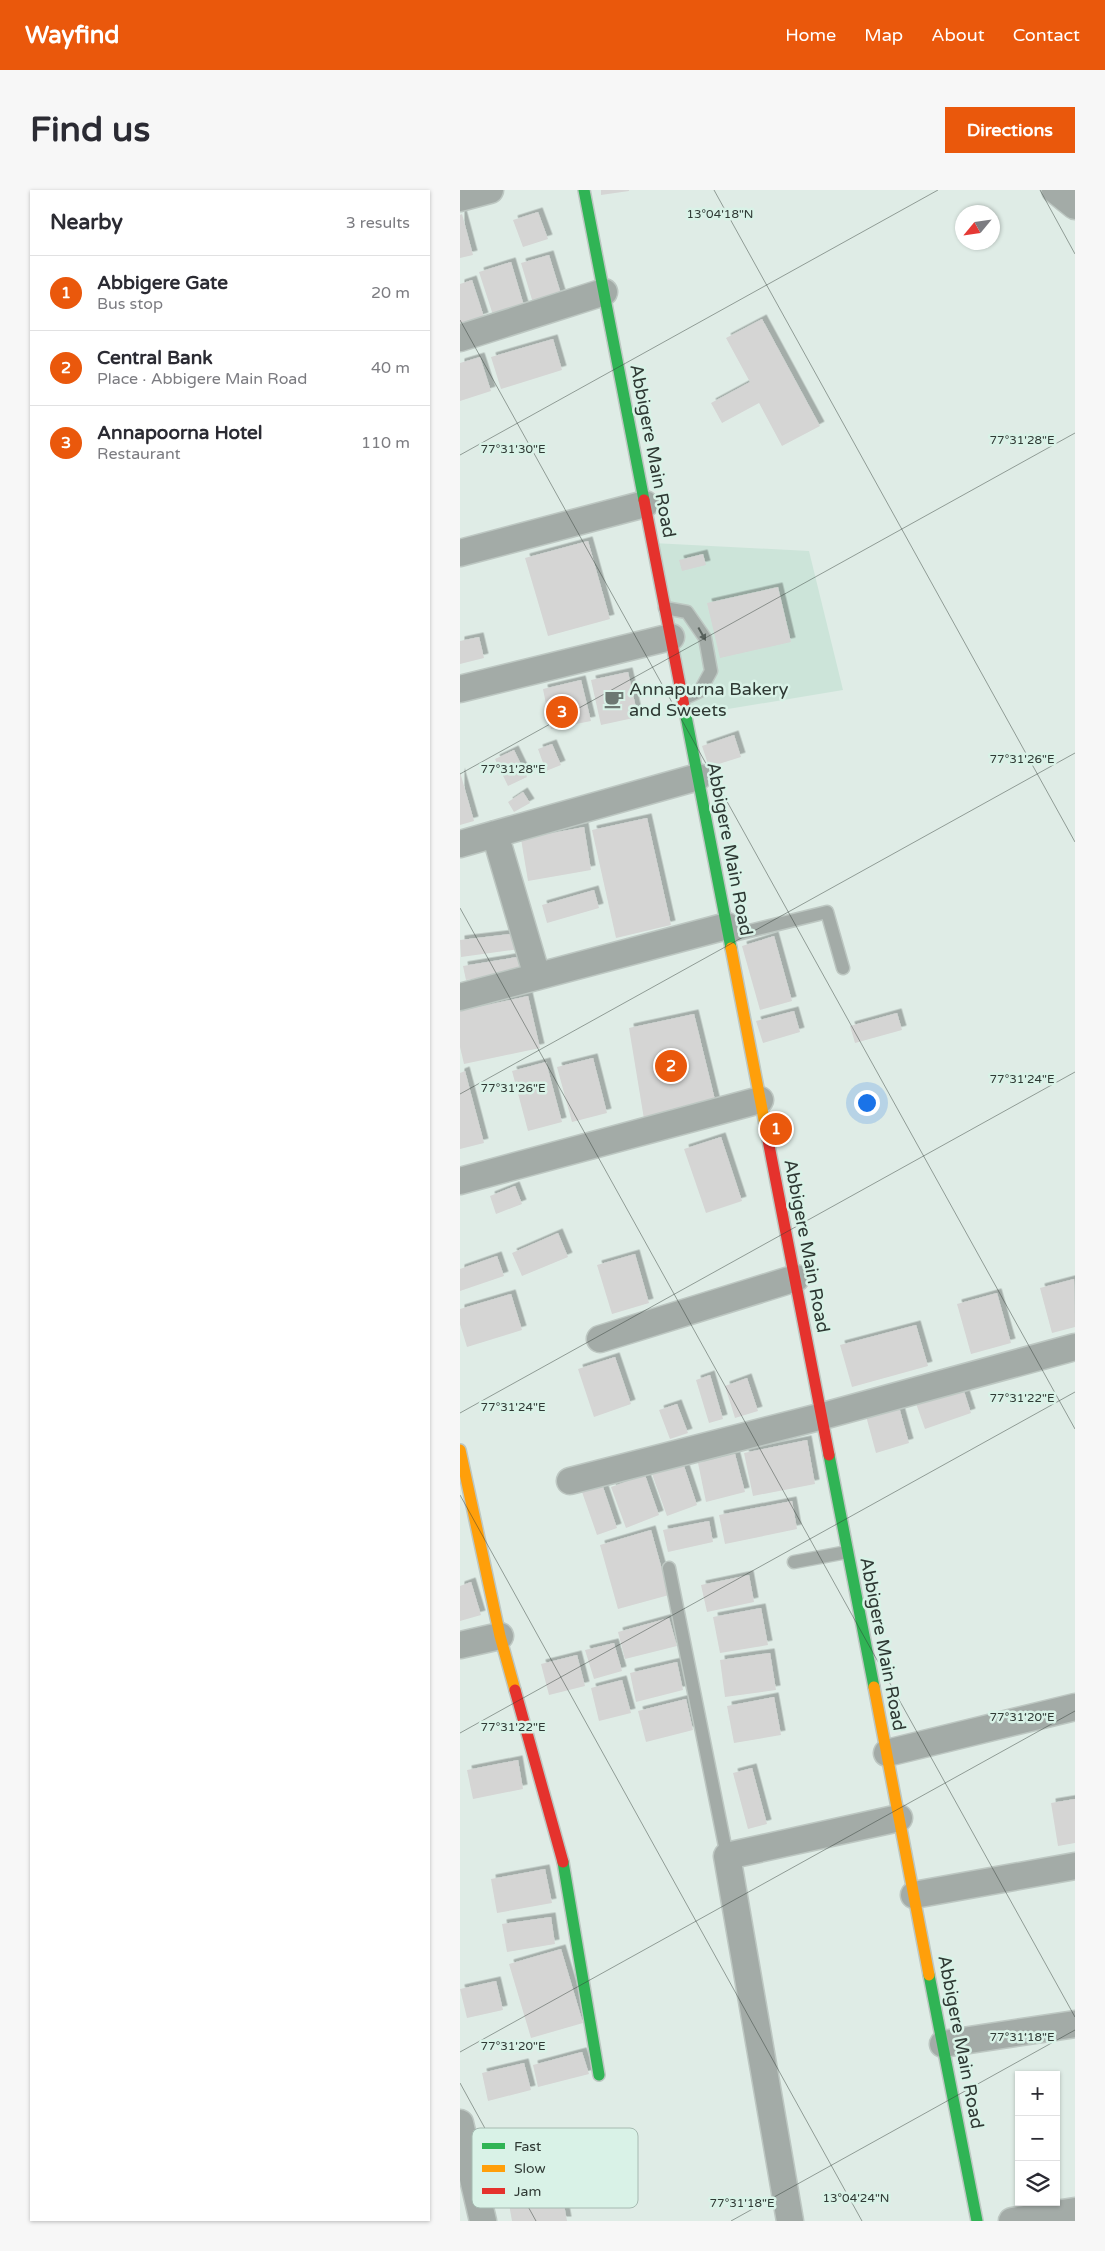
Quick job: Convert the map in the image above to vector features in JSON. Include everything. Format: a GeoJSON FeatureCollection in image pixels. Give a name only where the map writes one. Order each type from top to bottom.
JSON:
{"type":"FeatureCollection","features":[{"type":"Feature","properties":{"kind":"main road","name":"Abbigere Main Road"},"geometry":{"type":"LineString","coordinates":[[584,190],[978,2221]]}},
{"type":"Feature","properties":{"kind":"main road"},"geometry":{"type":"LineString","coordinates":[[460,1450],[500,1636],[562,1858],[599,2075]]}},
{"type":"Feature","properties":{"kind":"street"},"geometry":{"type":"LineString","coordinates":[[460,198],[490,190]]}},
{"type":"Feature","properties":{"kind":"street"},"geometry":{"type":"LineString","coordinates":[[1054,190],[1075,206]]}},
{"type":"Feature","properties":{"kind":"street"},"geometry":{"type":"LineString","coordinates":[[460,338],[604,292]]}},
{"type":"Feature","properties":{"kind":"street"},"geometry":{"type":"LineString","coordinates":[[460,553],[645,504]]}},
{"type":"Feature","properties":{"kind":"street"},"geometry":{"type":"LineString","coordinates":[[460,689],[671,636]]}},
{"type":"Feature","properties":{"kind":"street"},"geometry":{"type":"LineString","coordinates":[[460,844],[698,777]]}},
{"type":"Feature","properties":{"kind":"street"},"geometry":{"type":"LineString","coordinates":[[495,834],[537,976]]}},
{"type":"Feature","properties":{"kind":"street"},"geometry":{"type":"LineString","coordinates":[[460,997],[537,976],[728,931]]}},
{"type":"Feature","properties":{"kind":"street"},"geometry":{"type":"LineString","coordinates":[[460,1181],[760,1100]]}},
{"type":"Feature","properties":{"kind":"street"},"geometry":{"type":"LineString","coordinates":[[600,1339],[796,1278]]}},
{"type":"Feature","properties":{"kind":"street"},"geometry":{"type":"LineString","coordinates":[[570,1481],[822,1416],[1075,1347]]}},
{"type":"Feature","properties":{"kind":"street"},"geometry":{"type":"LineString","coordinates":[[460,1645],[500,1636]]}},
{"type":"Feature","properties":{"kind":"street"},"geometry":{"type":"LineString","coordinates":[[887,1753],[1075,1707]]}},
{"type":"Feature","properties":{"kind":"street"},"geometry":{"type":"LineString","coordinates":[[790,2221],[727,1856],[899,1818]]}},
{"type":"Feature","properties":{"kind":"street"},"geometry":{"type":"LineString","coordinates":[[914,1894],[1075,1866]]}},
{"type":"Feature","properties":{"kind":"street"},"geometry":{"type":"LineString","coordinates":[[943,2044],[1075,2024]]}},
{"type":"Feature","properties":{"kind":"street"},"geometry":{"type":"LineString","coordinates":[[460,2123],[472,2174]]}},
{"type":"Feature","properties":{"kind":"street"},"geometry":{"type":"LineString","coordinates":[[480,2208],[483,2221]]}},
{"type":"Feature","properties":{"kind":"street"},"geometry":{"type":"LineString","coordinates":[[1012,2221],[1075,2211]]}},
{"type":"Feature","properties":{"kind":"lane"},"geometry":{"type":"LineString","coordinates":[[666,608],[687,612],[705,638],[711,671],[700,691],[683,699]]}},
{"type":"Feature","properties":{"kind":"lane"},"geometry":{"type":"LineString","coordinates":[[728,931],[827,912],[843,968]]}},
{"type":"Feature","properties":{"kind":"lane"},"geometry":{"type":"LineString","coordinates":[[794,1562],[847,1552]]}},
{"type":"Feature","properties":{"kind":"lane"},"geometry":{"type":"LineString","coordinates":[[669,1568],[727,1856]]}},
{"type":"Feature","properties":{"kind":"shaded area"},"geometry":{"type":"Polygon","coordinates":[[[653,543],[809,551],[843,690],[686,716],[653,543]]]}},
{"type":"Feature","properties":{"kind":"building"},"geometry":{"type":"Polygon","coordinates":[[[601,190],[629,190],[629,191],[601,195],[601,190]]]}},
{"type":"Feature","properties":{"kind":"building"},"geometry":{"type":"Polygon","coordinates":[[[538,212],[548,239],[523,247],[513,220],[538,212]]]}},
{"type":"Feature","properties":{"kind":"building"},"geometry":{"type":"Polygon","coordinates":[[[462,214],[473,255],[460,258],[460,215],[462,214]]]}},
{"type":"Feature","properties":{"kind":"building"},"geometry":{"type":"Polygon","coordinates":[[[549,255],[561,294],[533,303],[521,263],[549,255]]]}},
{"type":"Feature","properties":{"kind":"building"},"geometry":{"type":"Polygon","coordinates":[[[511,262],[524,306],[493,315],[479,272],[511,262]]]}},
{"type":"Feature","properties":{"kind":"building"},"geometry":{"type":"Polygon","coordinates":[[[472,280],[484,317],[460,325],[460,284],[472,280]]]}},
{"type":"Feature","properties":{"kind":"building"},"geometry":{"type":"Polygon","coordinates":[[[762,319],[820,426],[782,446],[759,403],[722,423],[711,403],[750,382],[726,338],[762,319]]]}},
{"type":"Feature","properties":{"kind":"building"},"geometry":{"type":"Polygon","coordinates":[[[553,339],[562,370],[501,389],[491,357],[553,339]]]}},
{"type":"Feature","properties":{"kind":"building"},"geometry":{"type":"Polygon","coordinates":[[[480,357],[491,391],[460,401],[460,363],[480,357]]]}},
{"type":"Feature","properties":{"kind":"building"},"geometry":{"type":"Polygon","coordinates":[[[588,541],[610,619],[548,636],[525,558],[588,541]]]}},
{"type":"Feature","properties":{"kind":"building"},"geometry":{"type":"Polygon","coordinates":[[[703,554],[706,565],[682,571],[679,560],[703,554]]]}},
{"type":"Feature","properties":{"kind":"building"},"geometry":{"type":"Polygon","coordinates":[[[778,587],[791,642],[720,658],[707,603],[778,587]]]}},
{"type":"Feature","properties":{"kind":"building"},"geometry":{"type":"Polygon","coordinates":[[[479,637],[484,658],[460,664],[460,641],[479,637]]]}},
{"type":"Feature","properties":{"kind":"building","name":"Annapurna Bakery and Sweets"},"geometry":{"type":"Polygon","coordinates":[[[628,672],[638,717],[601,725],[591,680],[628,672]]]}},
{"type":"Feature","properties":{"kind":"building"},"geometry":{"type":"Polygon","coordinates":[[[581,680],[591,721],[551,729],[543,689],[581,680]]]}},
{"type":"Feature","properties":{"kind":"building"},"geometry":{"type":"Polygon","coordinates":[[[734,735],[741,757],[709,767],[702,746],[734,735]]]}},
{"type":"Feature","properties":{"kind":"building"},"geometry":{"type":"Polygon","coordinates":[[[552,744],[561,765],[546,771],[538,749],[552,744]]]}},
{"type":"Feature","properties":{"kind":"building"},"geometry":{"type":"Polygon","coordinates":[[[514,750],[527,777],[508,786],[495,759],[514,750]]]}},
{"type":"Feature","properties":{"kind":"building"},"geometry":{"type":"Polygon","coordinates":[[[460,772],[474,821],[460,825],[460,772]]]}},
{"type":"Feature","properties":{"kind":"building"},"geometry":{"type":"Polygon","coordinates":[[[523,792],[530,803],[514,812],[508,802],[523,792]]]}},
{"type":"Feature","properties":{"kind":"building"},"geometry":{"type":"Polygon","coordinates":[[[647,818],[671,925],[616,938],[592,830],[647,818]]]}},
{"type":"Feature","properties":{"kind":"building"},"geometry":{"type":"Polygon","coordinates":[[[584,827],[591,870],[528,881],[521,839],[584,827]]]}},
{"type":"Feature","properties":{"kind":"building"},"geometry":{"type":"Polygon","coordinates":[[[594,890],[599,908],[547,923],[542,905],[594,890]]]}},
{"type":"Feature","properties":{"kind":"building"},"geometry":{"type":"Polygon","coordinates":[[[519,933],[520,949],[461,957],[460,940],[519,933]]]}},
{"type":"Feature","properties":{"kind":"building"},"geometry":{"type":"Polygon","coordinates":[[[774,936],[792,1001],[760,1010],[742,946],[774,936]]]}},
{"type":"Feature","properties":{"kind":"building"},"geometry":{"type":"Polygon","coordinates":[[[523,956],[525,971],[466,980],[463,966],[523,956]]]}},
{"type":"Feature","properties":{"kind":"building"},"geometry":{"type":"Polygon","coordinates":[[[528,996],[540,1048],[464,1064],[460,1047],[460,1011],[528,996]]]}},
{"type":"Feature","properties":{"kind":"building"},"geometry":{"type":"Polygon","coordinates":[[[794,1011],[800,1032],[763,1043],[756,1021],[794,1011]]]}},
{"type":"Feature","properties":{"kind":"building"},"geometry":{"type":"Polygon","coordinates":[[[897,1013],[902,1030],[855,1043],[850,1026],[897,1013]]]}},
{"type":"Feature","properties":{"kind":"building"},"geometry":{"type":"Polygon","coordinates":[[[694,1014],[716,1104],[644,1119],[629,1028],[694,1014]]]}},
{"type":"Feature","properties":{"kind":"building"},"geometry":{"type":"Polygon","coordinates":[[[593,1058],[607,1113],[572,1122],[557,1067],[593,1058]]]}},
{"type":"Feature","properties":{"kind":"building"},"geometry":{"type":"Polygon","coordinates":[[[546,1062],[562,1122],[528,1131],[512,1071],[546,1062]]]}},
{"type":"Feature","properties":{"kind":"building"},"geometry":{"type":"Polygon","coordinates":[[[465,1071],[484,1143],[460,1149],[460,1073],[465,1071]]]}},
{"type":"Feature","properties":{"kind":"building"},"geometry":{"type":"Polygon","coordinates":[[[721,1137],[742,1201],[706,1213],[684,1149],[721,1137]]]}},
{"type":"Feature","properties":{"kind":"building"},"geometry":{"type":"Polygon","coordinates":[[[515,1186],[522,1204],[496,1214],[490,1196],[515,1186]]]}},
{"type":"Feature","properties":{"kind":"building"},"geometry":{"type":"Polygon","coordinates":[[[558,1233],[568,1257],[522,1276],[512,1253],[558,1233]]]}},
{"type":"Feature","properties":{"kind":"building"},"geometry":{"type":"Polygon","coordinates":[[[635,1254],[649,1303],[612,1314],[597,1265],[635,1254]]]}},
{"type":"Feature","properties":{"kind":"building"},"geometry":{"type":"Polygon","coordinates":[[[497,1256],[504,1276],[460,1291],[460,1269],[497,1256]]]}},
{"type":"Feature","properties":{"kind":"building"},"geometry":{"type":"Polygon","coordinates":[[[1074,1279],[1075,1327],[1052,1333],[1040,1288],[1074,1279]]]}},
{"type":"Feature","properties":{"kind":"building"},"geometry":{"type":"Polygon","coordinates":[[[997,1293],[1011,1343],[971,1354],[957,1304],[997,1293]]]}},
{"type":"Feature","properties":{"kind":"building"},"geometry":{"type":"Polygon","coordinates":[[[511,1294],[522,1330],[467,1347],[460,1324],[460,1309],[511,1294]]]}},
{"type":"Feature","properties":{"kind":"building"},"geometry":{"type":"Polygon","coordinates":[[[916,1325],[928,1366],[852,1387],[840,1345],[916,1325]]]}},
{"type":"Feature","properties":{"kind":"building"},"geometry":{"type":"Polygon","coordinates":[[[615,1357],[631,1404],[594,1417],[578,1369],[615,1357]]]}},
{"type":"Feature","properties":{"kind":"building"},"geometry":{"type":"Polygon","coordinates":[[[710,1375],[723,1419],[709,1423],[696,1380],[710,1375]]]}},
{"type":"Feature","properties":{"kind":"building"},"geometry":{"type":"Polygon","coordinates":[[[747,1378],[758,1411],[735,1418],[725,1386],[747,1378]]]}},
{"type":"Feature","properties":{"kind":"building"},"geometry":{"type":"Polygon","coordinates":[[[960,1379],[971,1413],[925,1429],[913,1395],[960,1379]]]}},
{"type":"Feature","properties":{"kind":"building"},"geometry":{"type":"Polygon","coordinates":[[[677,1404],[688,1433],[670,1439],[659,1410],[677,1404]]]}},
{"type":"Feature","properties":{"kind":"building"},"geometry":{"type":"Polygon","coordinates":[[[899,1407],[909,1443],[876,1453],[866,1416],[899,1407]]]}},
{"type":"Feature","properties":{"kind":"building"},"geometry":{"type":"Polygon","coordinates":[[[807,1440],[815,1484],[753,1496],[744,1453],[807,1440]]]}},
{"type":"Feature","properties":{"kind":"building"},"geometry":{"type":"Polygon","coordinates":[[[735,1454],[745,1492],[706,1502],[698,1463],[735,1454]]]}},
{"type":"Feature","properties":{"kind":"building"},"geometry":{"type":"Polygon","coordinates":[[[683,1463],[697,1505],[667,1516],[652,1474],[683,1463]]]}},
{"type":"Feature","properties":{"kind":"building"},"geometry":{"type":"Polygon","coordinates":[[[645,1475],[659,1515],[626,1528],[611,1487],[645,1475]]]}},
{"type":"Feature","properties":{"kind":"building"},"geometry":{"type":"Polygon","coordinates":[[[602,1484],[617,1528],[597,1535],[582,1492],[602,1484]]]}},
{"type":"Feature","properties":{"kind":"building"},"geometry":{"type":"Polygon","coordinates":[[[792,1501],[797,1529],[725,1544],[719,1515],[792,1501]]]}},
{"type":"Feature","properties":{"kind":"building"},"geometry":{"type":"Polygon","coordinates":[[[709,1521],[713,1542],[668,1552],[663,1530],[709,1521]]]}},
{"type":"Feature","properties":{"kind":"building"},"geometry":{"type":"Polygon","coordinates":[[[651,1530],[669,1595],[618,1609],[600,1545],[651,1530]]]}},
{"type":"Feature","properties":{"kind":"building"},"geometry":{"type":"Polygon","coordinates":[[[749,1575],[754,1602],[707,1612],[701,1585],[749,1575]]]}},
{"type":"Feature","properties":{"kind":"building"},"geometry":{"type":"Polygon","coordinates":[[[471,1582],[481,1615],[460,1621],[460,1586],[471,1582]]]}},
{"type":"Feature","properties":{"kind":"building"},"geometry":{"type":"Polygon","coordinates":[[[761,1608],[768,1645],[720,1653],[713,1617],[761,1608]]]}},
{"type":"Feature","properties":{"kind":"building"},"geometry":{"type":"Polygon","coordinates":[[[669,1618],[677,1646],[625,1659],[618,1632],[669,1618]]]}},
{"type":"Feature","properties":{"kind":"building"},"geometry":{"type":"Polygon","coordinates":[[[614,1643],[622,1671],[594,1679],[585,1650],[614,1643]]]}},
{"type":"Feature","properties":{"kind":"building"},"geometry":{"type":"Polygon","coordinates":[[[770,1653],[776,1690],[725,1697],[720,1660],[770,1653]]]}},
{"type":"Feature","properties":{"kind":"building"},"geometry":{"type":"Polygon","coordinates":[[[577,1655],[585,1686],[549,1695],[541,1664],[577,1655]]]}},
{"type":"Feature","properties":{"kind":"building"},"geometry":{"type":"Polygon","coordinates":[[[677,1662],[683,1690],[636,1702],[630,1673],[677,1662]]]}},
{"type":"Feature","properties":{"kind":"building"},"geometry":{"type":"Polygon","coordinates":[[[622,1680],[631,1713],[599,1721],[591,1688],[622,1680]]]}},
{"type":"Feature","properties":{"kind":"building"},"geometry":{"type":"Polygon","coordinates":[[[774,1697],[781,1735],[734,1743],[727,1706],[774,1697]]]}},
{"type":"Feature","properties":{"kind":"building"},"geometry":{"type":"Polygon","coordinates":[[[686,1699],[693,1730],[646,1742],[638,1711],[686,1699]]]}},
{"type":"Feature","properties":{"kind":"building"},"geometry":{"type":"Polygon","coordinates":[[[518,1760],[523,1789],[473,1799],[467,1770],[518,1760]]]}},
{"type":"Feature","properties":{"kind":"building"},"geometry":{"type":"Polygon","coordinates":[[[752,1768],[767,1824],[748,1829],[733,1773],[752,1768]]]}},
{"type":"Feature","properties":{"kind":"building"},"geometry":{"type":"Polygon","coordinates":[[[1075,1799],[1075,1843],[1058,1846],[1051,1803],[1075,1799]]]}},
{"type":"Feature","properties":{"kind":"building"},"geometry":{"type":"Polygon","coordinates":[[[545,1869],[552,1903],[497,1913],[491,1879],[545,1869]]]}},
{"type":"Feature","properties":{"kind":"building"},"geometry":{"type":"Polygon","coordinates":[[[551,1917],[555,1944],[507,1952],[502,1924],[551,1917]]]}},
{"type":"Feature","properties":{"kind":"building"},"geometry":{"type":"Polygon","coordinates":[[[561,1949],[583,2023],[531,2038],[509,1964],[561,1949]]]}},
{"type":"Feature","properties":{"kind":"building"},"geometry":{"type":"Polygon","coordinates":[[[496,1981],[503,2010],[467,2018],[460,1989],[496,1981]]]}},
{"type":"Feature","properties":{"kind":"building"},"geometry":{"type":"Polygon","coordinates":[[[582,2052],[589,2074],[538,2087],[533,2065],[582,2052]]]}},
{"type":"Feature","properties":{"kind":"building"},"geometry":{"type":"Polygon","coordinates":[[[524,2063],[531,2090],[488,2101],[482,2073],[524,2063]]]}},
{"type":"Feature","properties":{"kind":"building"},"geometry":{"type":"Polygon","coordinates":[[[510,2208],[565,2208],[567,2221],[512,2221],[510,2208]]]}},
{"type":"Feature","properties":{"kind":"traffic: fast"},"geometry":{"type":"LineString","coordinates":[[584,190],[644,500]]}},
{"type":"Feature","properties":{"kind":"traffic: fast"},"geometry":{"type":"LineString","coordinates":[[684,706],[731,948]]}},
{"type":"Feature","properties":{"kind":"traffic: fast"},"geometry":{"type":"LineString","coordinates":[[829,1455],[874,1687]]}},
{"type":"Feature","properties":{"kind":"traffic: fast"},"geometry":{"type":"LineString","coordinates":[[563,1862],[599,2075]]}},
{"type":"Feature","properties":{"kind":"traffic: fast"},"geometry":{"type":"LineString","coordinates":[[929,1975],[977,2221]]}},
{"type":"Feature","properties":{"kind":"traffic: slow"},"geometry":{"type":"LineString","coordinates":[[731,948],[767,1135]]}},
{"type":"Feature","properties":{"kind":"traffic: slow"},"geometry":{"type":"LineString","coordinates":[[460,1450],[500,1636],[515,1690]]}},
{"type":"Feature","properties":{"kind":"traffic: slow"},"geometry":{"type":"LineString","coordinates":[[874,1687],[929,1975]]}},
{"type":"Feature","properties":{"kind":"traffic: jam"},"geometry":{"type":"LineString","coordinates":[[644,500],[684,706]]}},
{"type":"Feature","properties":{"kind":"traffic: jam"},"geometry":{"type":"LineString","coordinates":[[767,1135],[829,1455]]}},
{"type":"Feature","properties":{"kind":"traffic: jam"},"geometry":{"type":"LineString","coordinates":[[515,1690],[563,1862]]}},
{"type":"Feature","properties":{"kind":"place","name":"Annapurna Bakery and Sweets"},"geometry":{"type":"Point","coordinates":[614,699]}},
{"type":"Feature","properties":{"kind":"place","name":"Annapoorna Hotel"},"geometry":{"type":"Point","coordinates":[562,712]}},
{"type":"Feature","properties":{"kind":"place","name":"Central Bank"},"geometry":{"type":"Point","coordinates":[671,1066]}},
{"type":"Feature","properties":{"kind":"place","name":"Abbigere Gate"},"geometry":{"type":"Point","coordinates":[776,1129]}}]}
